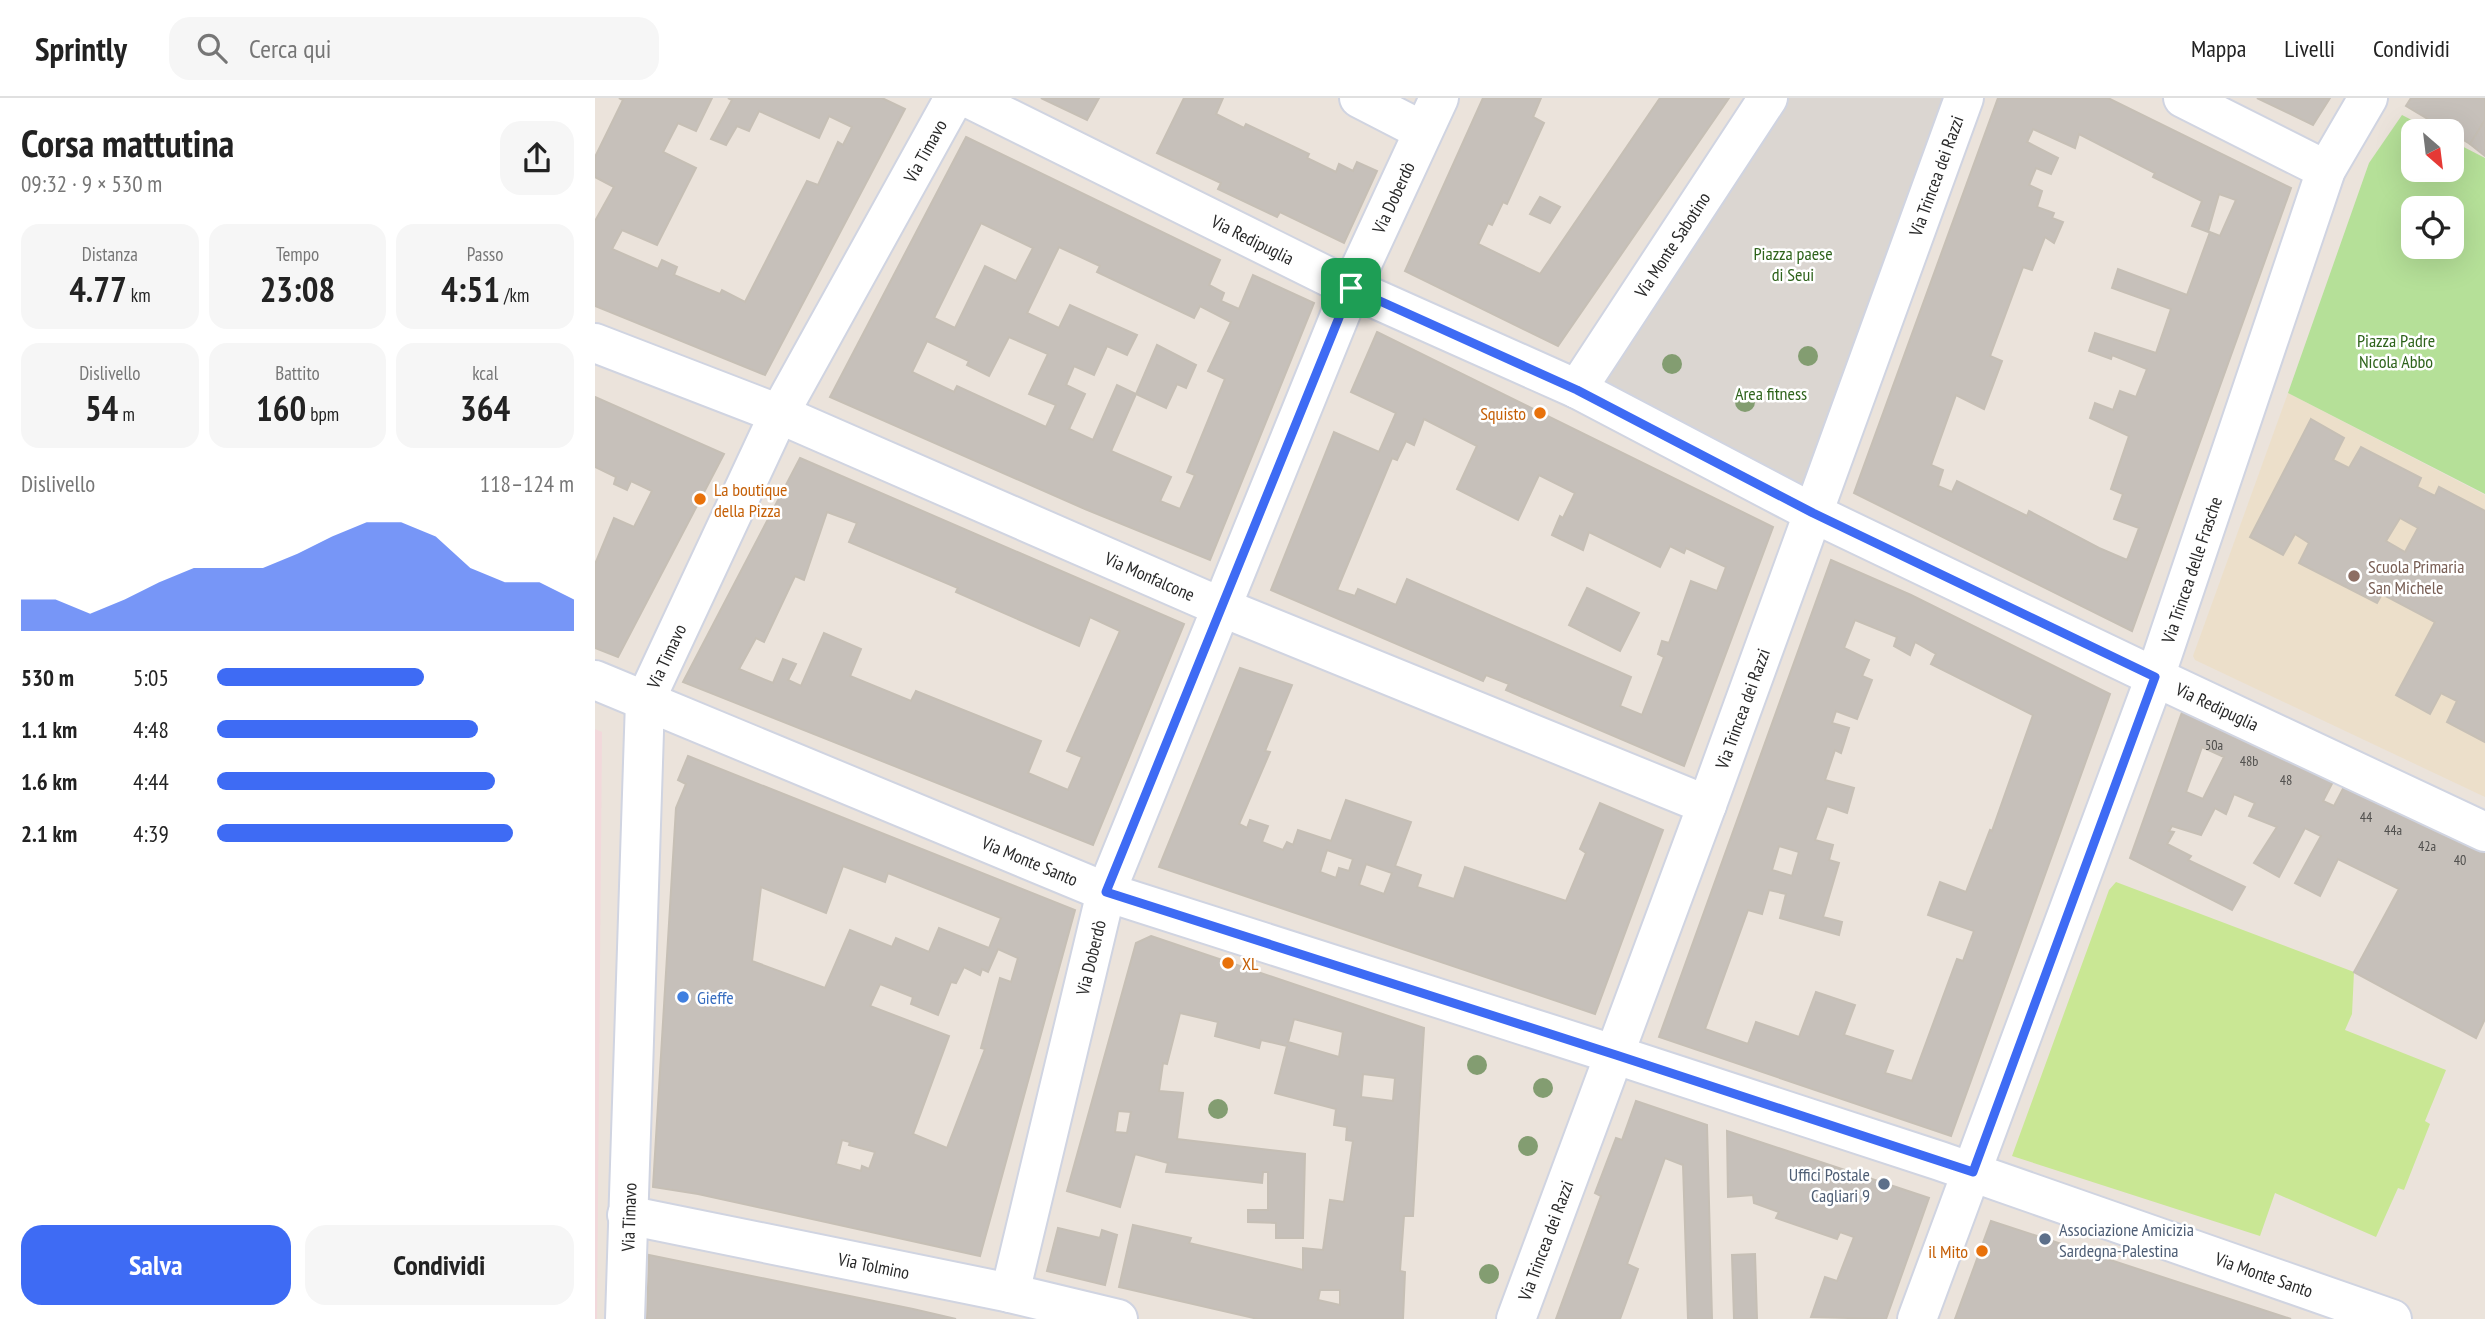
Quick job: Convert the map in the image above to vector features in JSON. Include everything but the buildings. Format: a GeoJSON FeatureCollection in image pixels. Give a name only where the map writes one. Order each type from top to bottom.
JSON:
{"type":"FeatureCollection","features":[{"type":"Feature","properties":{"kind":"street","name":"Via Timavo"},"geometry":{"type":"LineString","coordinates":[[625,1319],[645,701],[779,414],[954,98]]}},
{"type":"Feature","properties":{"kind":"street","name":"Via Redipuglia"},"geometry":{"type":"LineString","coordinates":[[968,98],[1351,288],[1577,390],[1813,513],[2485,832]]}},
{"type":"Feature","properties":{"kind":"street","name":"Via Doberdò"},"geometry":{"type":"LineString","coordinates":[[1010,1293],[1106,892],[1351,288],[1431,115],[1359,98]]}},
{"type":"Feature","properties":{"kind":"street","name":"Via Monte Sabotino"},"geometry":{"type":"LineString","coordinates":[[1577,390],[1768,98]]}},
{"type":"Feature","properties":{"kind":"street","name":"Via Trincea dei Razzi"},"geometry":{"type":"LineString","coordinates":[[1516,1319],[1616,1055],[1964,98]]}},
{"type":"Feature","properties":{"kind":"street"},"geometry":{"type":"LineString","coordinates":[[2183,98],[2326,170]]}},
{"type":"Feature","properties":{"kind":"street","name":"Via Trincea delle Frasche"},"geometry":{"type":"LineString","coordinates":[[1917,1319],[2155,677],[2326,170],[2368,98]]}},
{"type":"Feature","properties":{"kind":"street","name":"Via Monfalcone"},"geometry":{"type":"LineString","coordinates":[[595,343],[779,414],[1221,607],[1707,805]]}},
{"type":"Feature","properties":{"kind":"street","name":"Via Monte Santo"},"geometry":{"type":"LineString","coordinates":[[595,680],[1106,892],[1973,1172],[2392,1319]]}},
{"type":"Feature","properties":{"kind":"street","name":"Via Tolmino"},"geometry":{"type":"LineString","coordinates":[[627,1215],[1010,1293],[1118,1319]]}},
{"type":"Feature","properties":{"kind":"shaded area","name":"Piazza paese di Seui"},"geometry":{"type":"Polygon","coordinates":[[[1786,98],[1950,98],[1807,494],[1594,385],[1786,98]]]}},
{"type":"Feature","properties":{"kind":"shaded area","name":"Scuola Primaria San Michele"},"geometry":{"type":"Polygon","coordinates":[[[2288,393],[2485,495],[2485,797],[2195,660],[2193,656],[2288,393]]]}},
{"type":"Feature","properties":{"kind":"shaded area"},"geometry":{"type":"Polygon","coordinates":[[[595,729],[602,732],[597,1319],[595,1319],[595,729]]]}},
{"type":"Feature","properties":{"kind":"green space","name":"Piazza Padre Nicola Abbo"},"geometry":{"type":"Polygon","coordinates":[[[2402,115],[2410,119],[2401,119],[2401,182],[2464,182],[2464,147],[2485,158],[2485,494],[2288,393],[2369,163],[2402,115]]]}},
{"type":"Feature","properties":{"kind":"green space"},"geometry":{"type":"Polygon","coordinates":[[[2116,882],[2354,972],[2352,1014],[2345,1030],[2446,1070],[2425,1121],[2430,1124],[2404,1190],[2398,1188],[2376,1237],[2275,1193],[2260,1236],[2012,1156],[2109,890],[2116,882]]]}},
{"type":"Feature","properties":{"kind":"place","name":"Squisto"},"geometry":{"type":"Point","coordinates":[1540,413]}},
{"type":"Feature","properties":{"kind":"place","name":"La boutique della Pizza"},"geometry":{"type":"Point","coordinates":[700,499]}},
{"type":"Feature","properties":{"kind":"place","name":"Scuola Primaria San Michele"},"geometry":{"type":"Point","coordinates":[2354,576]}},
{"type":"Feature","properties":{"kind":"place","name":"XL"},"geometry":{"type":"Point","coordinates":[1228,963]}},
{"type":"Feature","properties":{"kind":"place","name":"Gieffe"},"geometry":{"type":"Point","coordinates":[683,997]}},
{"type":"Feature","properties":{"kind":"place","name":"Uffici Postale Cagliari 9"},"geometry":{"type":"Point","coordinates":[1884,1184]}},
{"type":"Feature","properties":{"kind":"place","name":"Associazione Amicizia Sardegna-Palestina"},"geometry":{"type":"Point","coordinates":[2045,1239]}},
{"type":"Feature","properties":{"kind":"place","name":"il Mito"},"geometry":{"type":"Point","coordinates":[1982,1251]}},
{"type":"Feature","properties":{"kind":"route"},"geometry":{"type":"LineString","coordinates":[[1351,288],[1577,390],[1813,513],[2155,677],[1973,1172],[1106,892],[1351,288]]}},
{"type":"Feature","properties":{"kind":"park label","name":"Area fitness"},"geometry":{"type":"Point","coordinates":[1771,393]}}]}
